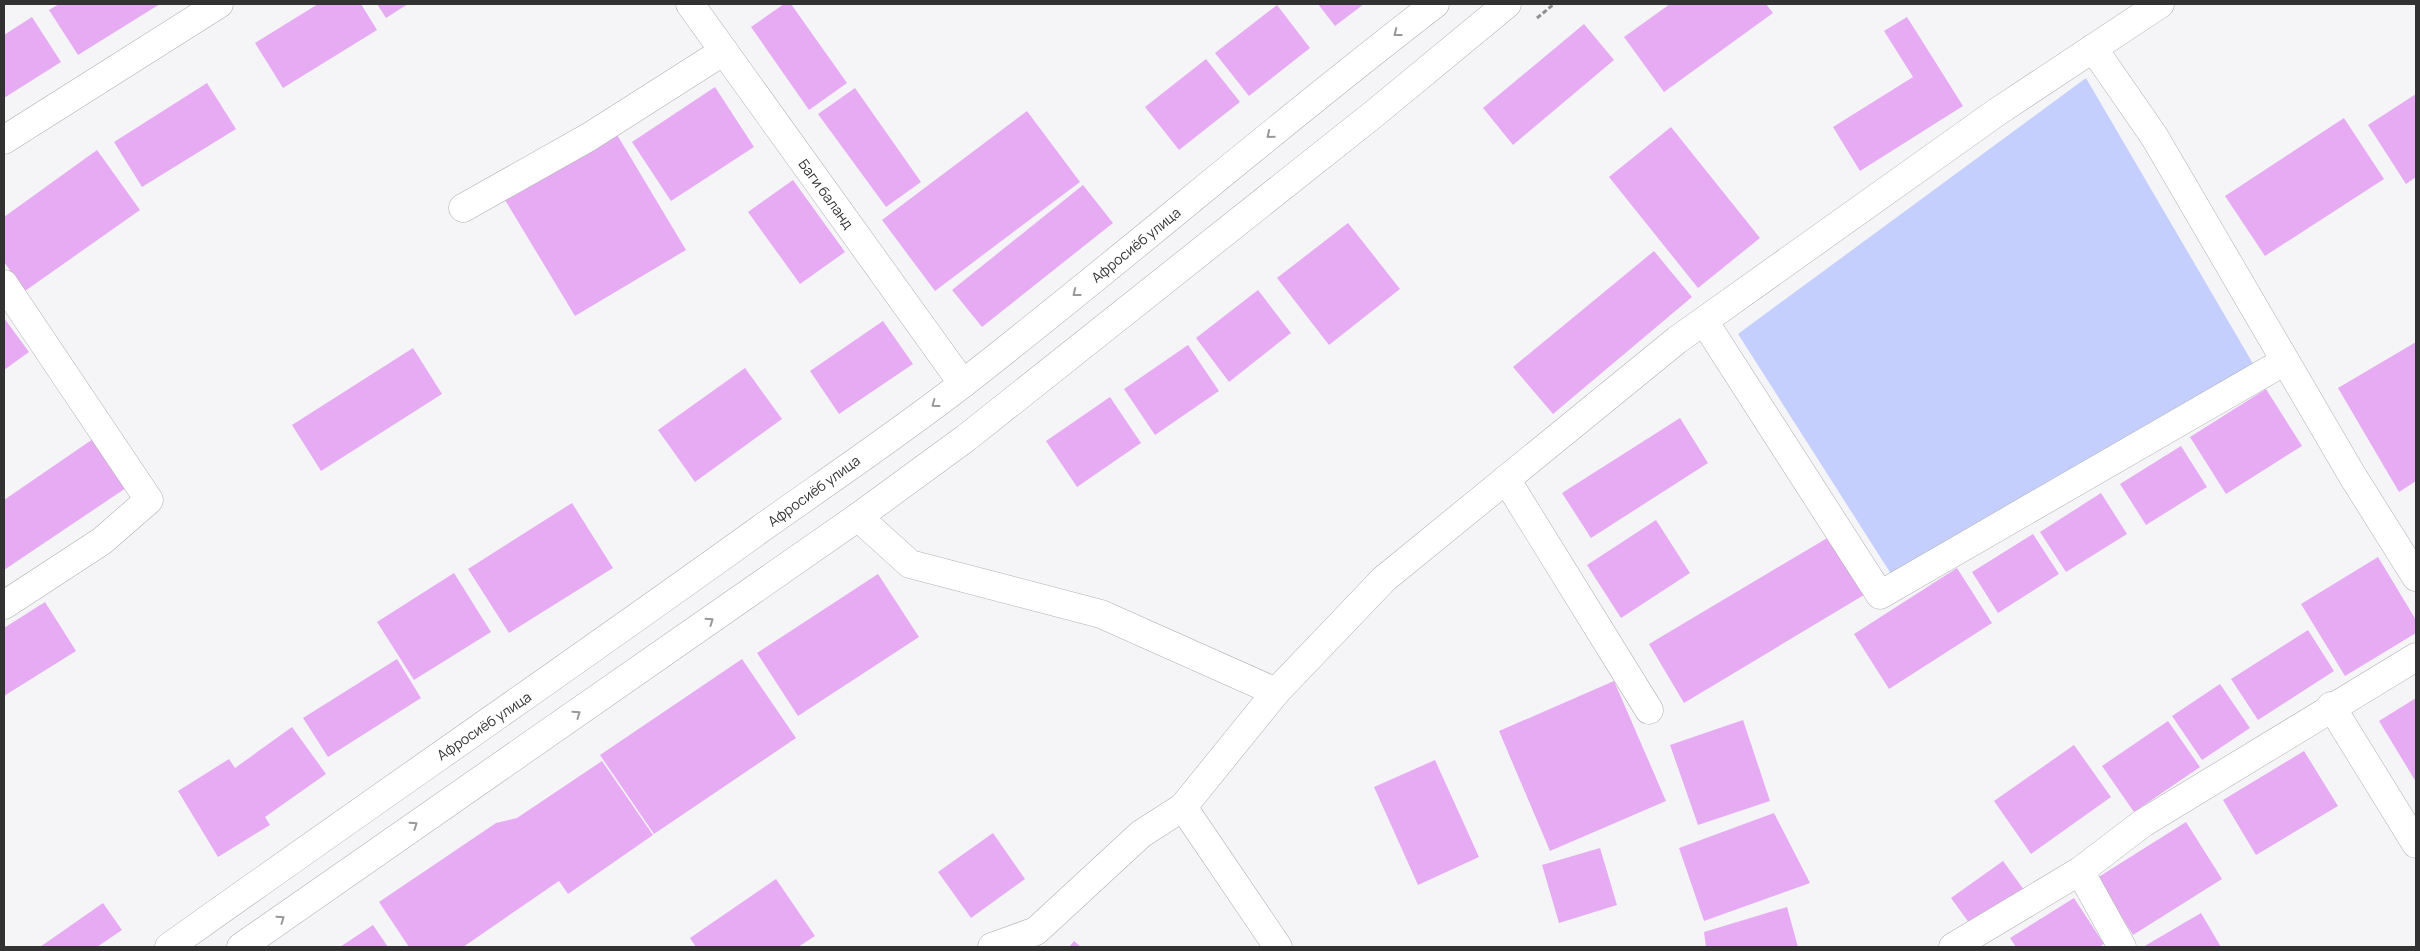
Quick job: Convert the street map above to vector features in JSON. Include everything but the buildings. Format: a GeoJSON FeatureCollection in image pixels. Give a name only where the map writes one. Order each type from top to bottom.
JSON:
{"type":"FeatureCollection","features":[{"type":"Feature","properties":{"kind":"street"},"geometry":{"type":"LineString","coordinates":[[4,140],[219,4]]}},
{"type":"Feature","properties":{"kind":"street","name":"Баги баланд"},"geometry":{"type":"LineString","coordinates":[[690,4],[963,384]]}},
{"type":"Feature","properties":{"kind":"street","name":"Афросиёб улица"},"geometry":{"type":"LineString","coordinates":[[169,947],[367,806],[532,693],[963,384],[1154,232],[1338,78],[1435,4]]}},
{"type":"Feature","properties":{"kind":"street"},"geometry":{"type":"LineString","coordinates":[[241,947],[392,840],[552,732],[858,517],[966,438],[1375,113],[1507,4]]}},
{"type":"Feature","properties":{"kind":"street"},"geometry":{"type":"LineString","coordinates":[[992,947],[1036,932],[1141,834],[1182,807],[1276,692],[1384,579],[1506,480],[1704,321],[1997,112],[2160,4]]}},
{"type":"Feature","properties":{"kind":"street"},"geometry":{"type":"LineString","coordinates":[[2093,48],[2154,136],[2352,475],[2416,577]]}},
{"type":"Feature","properties":{"kind":"street"},"geometry":{"type":"LineString","coordinates":[[463,208],[589,137],[724,51]]}},
{"type":"Feature","properties":{"kind":"street"},"geometry":{"type":"LineString","coordinates":[[4,284],[149,500],[102,541],[4,605]]}},
{"type":"Feature","properties":{"kind":"street"},"geometry":{"type":"LineString","coordinates":[[1704,321],[1880,595],[2285,361]]}},
{"type":"Feature","properties":{"kind":"street"},"geometry":{"type":"LineString","coordinates":[[1506,480],[1649,710]]}},
{"type":"Feature","properties":{"kind":"street"},"geometry":{"type":"LineString","coordinates":[[858,517],[910,564],[1101,614],[1276,692]]}},
{"type":"Feature","properties":{"kind":"street"},"geometry":{"type":"LineString","coordinates":[[1953,947],[2080,871],[2143,822],[2331,706],[2416,657]]}},
{"type":"Feature","properties":{"kind":"street"},"geometry":{"type":"LineString","coordinates":[[532,693],[552,732]]}},
{"type":"Feature","properties":{"kind":"street"},"geometry":{"type":"LineString","coordinates":[[2331,706],[2416,844]]}},
{"type":"Feature","properties":{"kind":"street"},"geometry":{"type":"LineString","coordinates":[[367,806],[392,840]]}},
{"type":"Feature","properties":{"kind":"street"},"geometry":{"type":"LineString","coordinates":[[1182,807],[1278,947]]}},
{"type":"Feature","properties":{"kind":"street"},"geometry":{"type":"LineString","coordinates":[[2080,871],[2122,947]]}},
{"type":"Feature","properties":{"kind":"shaded area"},"geometry":{"type":"Polygon","coordinates":[[[2086,78],[2255,367],[1893,577],[1738,334],[2086,78]]]}}]}
